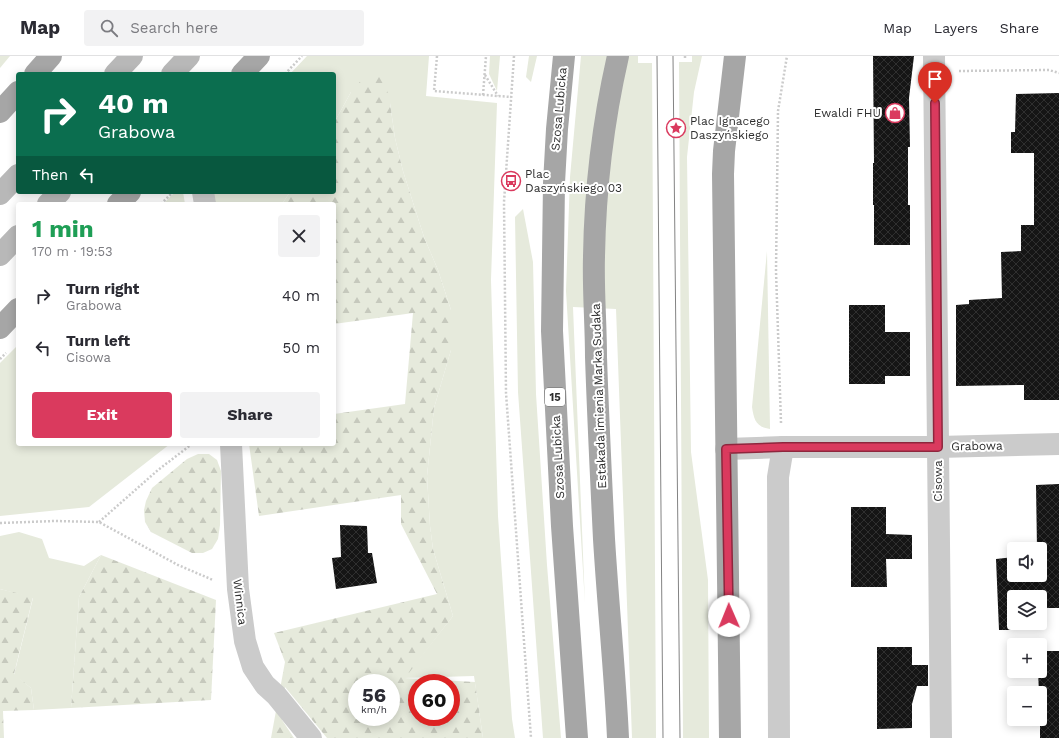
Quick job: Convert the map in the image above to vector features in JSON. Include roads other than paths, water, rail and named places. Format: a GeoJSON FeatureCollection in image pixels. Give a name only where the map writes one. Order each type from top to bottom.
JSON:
{"type":"FeatureCollection","features":[{"type":"Feature","properties":{"kind":"main road"},"geometry":{"type":"LineString","coordinates":[[37,72],[51,56]]}},
{"type":"Feature","properties":{"kind":"main road"},"geometry":{"type":"LineString","coordinates":[[244,72],[259,56]]}},
{"type":"Feature","properties":{"kind":"main road","name":"Szosa Lubicka"},"geometry":{"type":"LineString","coordinates":[[564,56],[557,129],[554,183],[552,330],[562,526],[577,738]]}},
{"type":"Feature","properties":{"kind":"main road","name":"Estakada imienia Marka Sudaka"},"geometry":{"type":"LineString","coordinates":[[618,56],[604,125],[597,189],[594,258],[597,380],[604,539],[618,738]]}},
{"type":"Feature","properties":{"kind":"main road"},"geometry":{"type":"LineString","coordinates":[[730,738],[723,174],[724,151],[735,56]]}},
{"type":"Feature","properties":{"kind":"main road"},"geometry":{"type":"LineString","coordinates":[[0,112],[16,94]]}},
{"type":"Feature","properties":{"kind":"main road"},"geometry":{"type":"LineString","coordinates":[[120,202],[128,194]]}},
{"type":"Feature","properties":{"kind":"main road"},"geometry":{"type":"LineString","coordinates":[[0,328],[16,311]]}},
{"type":"Feature","properties":{"kind":"street"},"geometry":{"type":"LineString","coordinates":[[117,72],[132,56]]}},
{"type":"Feature","properties":{"kind":"street"},"geometry":{"type":"LineString","coordinates":[[183,56],[184,72]]}},
{"type":"Feature","properties":{"kind":"street"},"geometry":{"type":"LineString","coordinates":[[174,72],[189,56]]}},
{"type":"Feature","properties":{"kind":"street","name":"Cisowa"},"geometry":{"type":"LineString","coordinates":[[934,64],[940,738]]}},
{"type":"Feature","properties":{"kind":"street"},"geometry":{"type":"LineString","coordinates":[[0,194],[16,177]]}},
{"type":"Feature","properties":{"kind":"street"},"geometry":{"type":"LineString","coordinates":[[50,202],[58,194]]}},
{"type":"Feature","properties":{"kind":"street"},"geometry":{"type":"LineString","coordinates":[[0,255],[16,238]]}},
{"type":"Feature","properties":{"kind":"street","name":"Grabowa"},"geometry":{"type":"LineString","coordinates":[[726,449],[1059,444]]}},
{"type":"Feature","properties":{"kind":"street","name":"Winnica"},"geometry":{"type":"LineString","coordinates":[[231,446],[238,589],[245,641],[252,667],[265,685],[276,694],[311,738]]}},
{"type":"Feature","properties":{"kind":"street"},"geometry":{"type":"LineString","coordinates":[[779,738],[778,477],[783,447]]}},
{"type":"Feature","properties":{"kind":"tram line"},"geometry":{"type":"LineString","coordinates":[[657,56],[663,738]]}},
{"type":"Feature","properties":{"kind":"tram line"},"geometry":{"type":"LineString","coordinates":[[673,56],[680,738]]}},
{"type":"Feature","properties":{"kind":"place","name":"Ewaldi FHU"},"geometry":{"type":"Point","coordinates":[895,113]}},
{"type":"Feature","properties":{"kind":"place","name":"Plac Ignacego Daszyńskiego"},"geometry":{"type":"Point","coordinates":[676,128]}},
{"type":"Feature","properties":{"kind":"place","name":"Plac Daszyńskiego 03"},"geometry":{"type":"Point","coordinates":[511,181]}}]}
